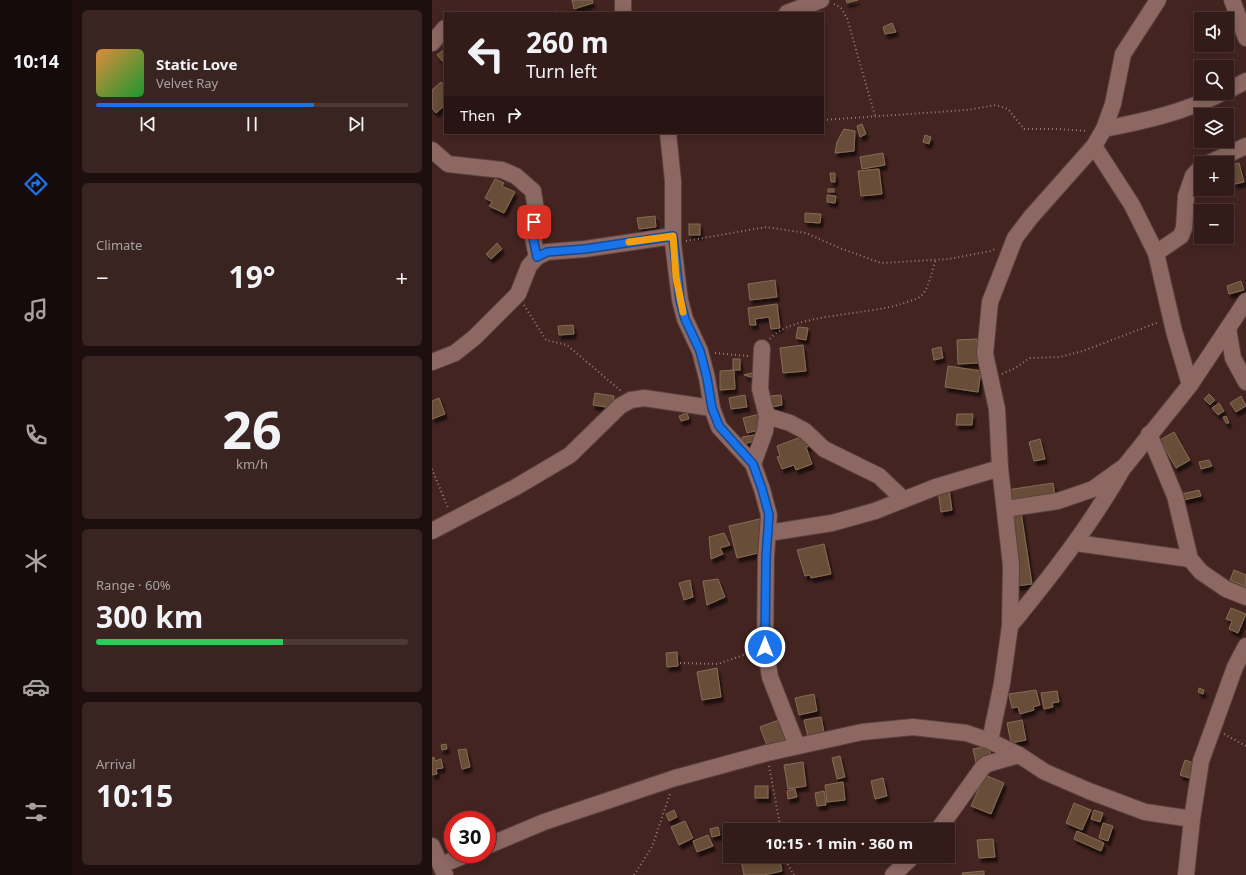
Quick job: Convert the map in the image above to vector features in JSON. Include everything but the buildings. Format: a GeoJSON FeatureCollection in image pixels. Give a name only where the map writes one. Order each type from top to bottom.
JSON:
{"type":"FeatureCollection","features":[{"type":"Feature","properties":{"kind":"street"},"geometry":{"type":"LineString","coordinates":[[623,0],[623,12]]}},
{"type":"Feature","properties":{"kind":"street"},"geometry":{"type":"LineString","coordinates":[[990,741],[1002,683],[1010,626],[1011,565],[1000,468],[997,408],[985,354],[990,302],[1015,238],[1031,217],[1094,146],[1104,129],[1113,104],[1123,54],[1158,0]]}},
{"type":"Feature","properties":{"kind":"street"},"geometry":{"type":"LineString","coordinates":[[1232,0],[1246,38]]}},
{"type":"Feature","properties":{"kind":"street"},"geometry":{"type":"LineString","coordinates":[[790,12],[826,1]]}},
{"type":"Feature","properties":{"kind":"street"},"geometry":{"type":"LineString","coordinates":[[432,43],[444,29]]}},
{"type":"Feature","properties":{"kind":"street"},"geometry":{"type":"LineString","coordinates":[[1234,87],[1246,81]]}},
{"type":"Feature","properties":{"kind":"street"},"geometry":{"type":"LineString","coordinates":[[1104,129],[1145,121],[1200,104],[1208,100]]}},
{"type":"Feature","properties":{"kind":"street"},"geometry":{"type":"LineString","coordinates":[[668,134],[673,181],[673,239],[680,300],[685,319],[700,351],[707,378],[712,408],[719,426],[753,464],[769,515],[766,557],[765,647],[770,677],[797,746]]}},
{"type":"Feature","properties":{"kind":"street"},"geometry":{"type":"LineString","coordinates":[[1094,146],[1132,205],[1156,253],[1171,318],[1190,385]]}},
{"type":"Feature","properties":{"kind":"street"},"geometry":{"type":"LineString","coordinates":[[1224,156],[1246,146]]}},
{"type":"Feature","properties":{"kind":"street"},"geometry":{"type":"LineString","coordinates":[[432,150],[448,164],[502,170],[516,176],[533,191],[536,210],[532,233],[537,257]]}},
{"type":"Feature","properties":{"kind":"street"},"geometry":{"type":"LineString","coordinates":[[1156,253],[1181,236],[1184,228],[1186,196],[1194,175]]}},
{"type":"Feature","properties":{"kind":"street"},"geometry":{"type":"LineString","coordinates":[[432,362],[455,353],[474,337],[518,294],[529,266],[537,257],[547,252],[673,239]]}},
{"type":"Feature","properties":{"kind":"street"},"geometry":{"type":"LineString","coordinates":[[1010,626],[1076,543],[1104,502],[1125,466],[1149,434],[1190,385],[1246,301]]}},
{"type":"Feature","properties":{"kind":"street"},"geometry":{"type":"LineString","coordinates":[[1228,328],[1233,358],[1246,382]]}},
{"type":"Feature","properties":{"kind":"street"},"geometry":{"type":"LineString","coordinates":[[753,464],[765,431],[767,416],[760,389],[762,348]]}},
{"type":"Feature","properties":{"kind":"street"},"geometry":{"type":"LineString","coordinates":[[432,531],[570,455],[620,406],[631,400],[644,398],[712,408]]}},
{"type":"Feature","properties":{"kind":"street"},"geometry":{"type":"LineString","coordinates":[[767,416],[790,423],[805,431],[824,449],[879,476],[903,499]]}},
{"type":"Feature","properties":{"kind":"street"},"geometry":{"type":"LineString","coordinates":[[1149,434],[1175,496],[1190,559],[1201,572],[1220,584],[1246,596]]}},
{"type":"Feature","properties":{"kind":"street"},"geometry":{"type":"LineString","coordinates":[[1005,509],[1058,501],[1093,489],[1125,466]]}},
{"type":"Feature","properties":{"kind":"street"},"geometry":{"type":"LineString","coordinates":[[768,533],[832,523],[875,511],[936,487],[1000,468]]}},
{"type":"Feature","properties":{"kind":"street"},"geometry":{"type":"LineString","coordinates":[[1076,543],[1190,559]]}},
{"type":"Feature","properties":{"kind":"street"},"geometry":{"type":"LineString","coordinates":[[1186,875],[1192,819],[1201,761],[1235,667],[1246,646]]}},
{"type":"Feature","properties":{"kind":"street"},"geometry":{"type":"LineString","coordinates":[[496,842],[544,822],[675,778],[767,753],[862,732],[913,727],[966,733],[990,741],[1019,755],[1045,772],[1089,791],[1145,812],[1192,819]]}},
{"type":"Feature","properties":{"kind":"street"},"geometry":{"type":"LineString","coordinates":[[943,823],[982,767],[987,764],[1019,755]]}},
{"type":"Feature","properties":{"kind":"street"},"geometry":{"type":"LineString","coordinates":[[432,846],[443,870],[454,863]]}},
{"type":"Feature","properties":{"kind":"street"},"geometry":{"type":"LineString","coordinates":[[893,875],[906,863]]}},
{"type":"Feature","properties":{"kind":"path"},"geometry":{"type":"LineString","coordinates":[[826,1],[840,8],[847,18],[876,116]]}},
{"type":"Feature","properties":{"kind":"path"},"geometry":{"type":"LineString","coordinates":[[824,120],[952,112],[996,105],[1008,109],[1024,129],[1058,129],[1078,132],[1104,129]]}},
{"type":"Feature","properties":{"kind":"path"},"geometry":{"type":"LineString","coordinates":[[673,239],[766,227],[806,233],[881,263],[949,259],[991,251],[1015,238]]}},
{"type":"Feature","properties":{"kind":"path"},"geometry":{"type":"LineString","coordinates":[[700,351],[748,356],[762,348],[773,335],[786,327],[803,321],[892,307],[916,299],[924,291],[936,259]]}},
{"type":"Feature","properties":{"kind":"path"},"geometry":{"type":"LineString","coordinates":[[518,294],[546,340],[567,345],[631,400]]}},
{"type":"Feature","properties":{"kind":"path"},"geometry":{"type":"LineString","coordinates":[[990,380],[1015,368],[1030,358],[1060,357],[1083,351],[1171,318]]}},
{"type":"Feature","properties":{"kind":"path"},"geometry":{"type":"LineString","coordinates":[[432,469],[453,520]]}},
{"type":"Feature","properties":{"kind":"path"},"geometry":{"type":"LineString","coordinates":[[680,663],[718,664],[765,647]]}},
{"type":"Feature","properties":{"kind":"path"},"geometry":{"type":"LineString","coordinates":[[1212,728],[1246,746]]}},
{"type":"Feature","properties":{"kind":"path"},"geometry":{"type":"LineString","coordinates":[[767,753],[780,823]]}},
{"type":"Feature","properties":{"kind":"path"},"geometry":{"type":"LineString","coordinates":[[634,875],[652,846],[662,823],[675,778]]}},
{"type":"Feature","properties":{"kind":"path"},"geometry":{"type":"LineString","coordinates":[[788,863],[794,875]]}},
{"type":"Feature","properties":{"kind":"slow traffic"},"geometry":{"type":"LineString","coordinates":[[629,242],[673,236],[676,277],[683,312]]}},
{"type":"Feature","properties":{"kind":"route"},"geometry":{"type":"LineString","coordinates":[[534,222],[532,233],[537,257],[547,252],[585,249],[673,236],[676,277],[680,300],[685,319],[700,351],[707,378],[712,408],[719,426],[753,464],[769,515],[766,557],[765,647]]}}]}
